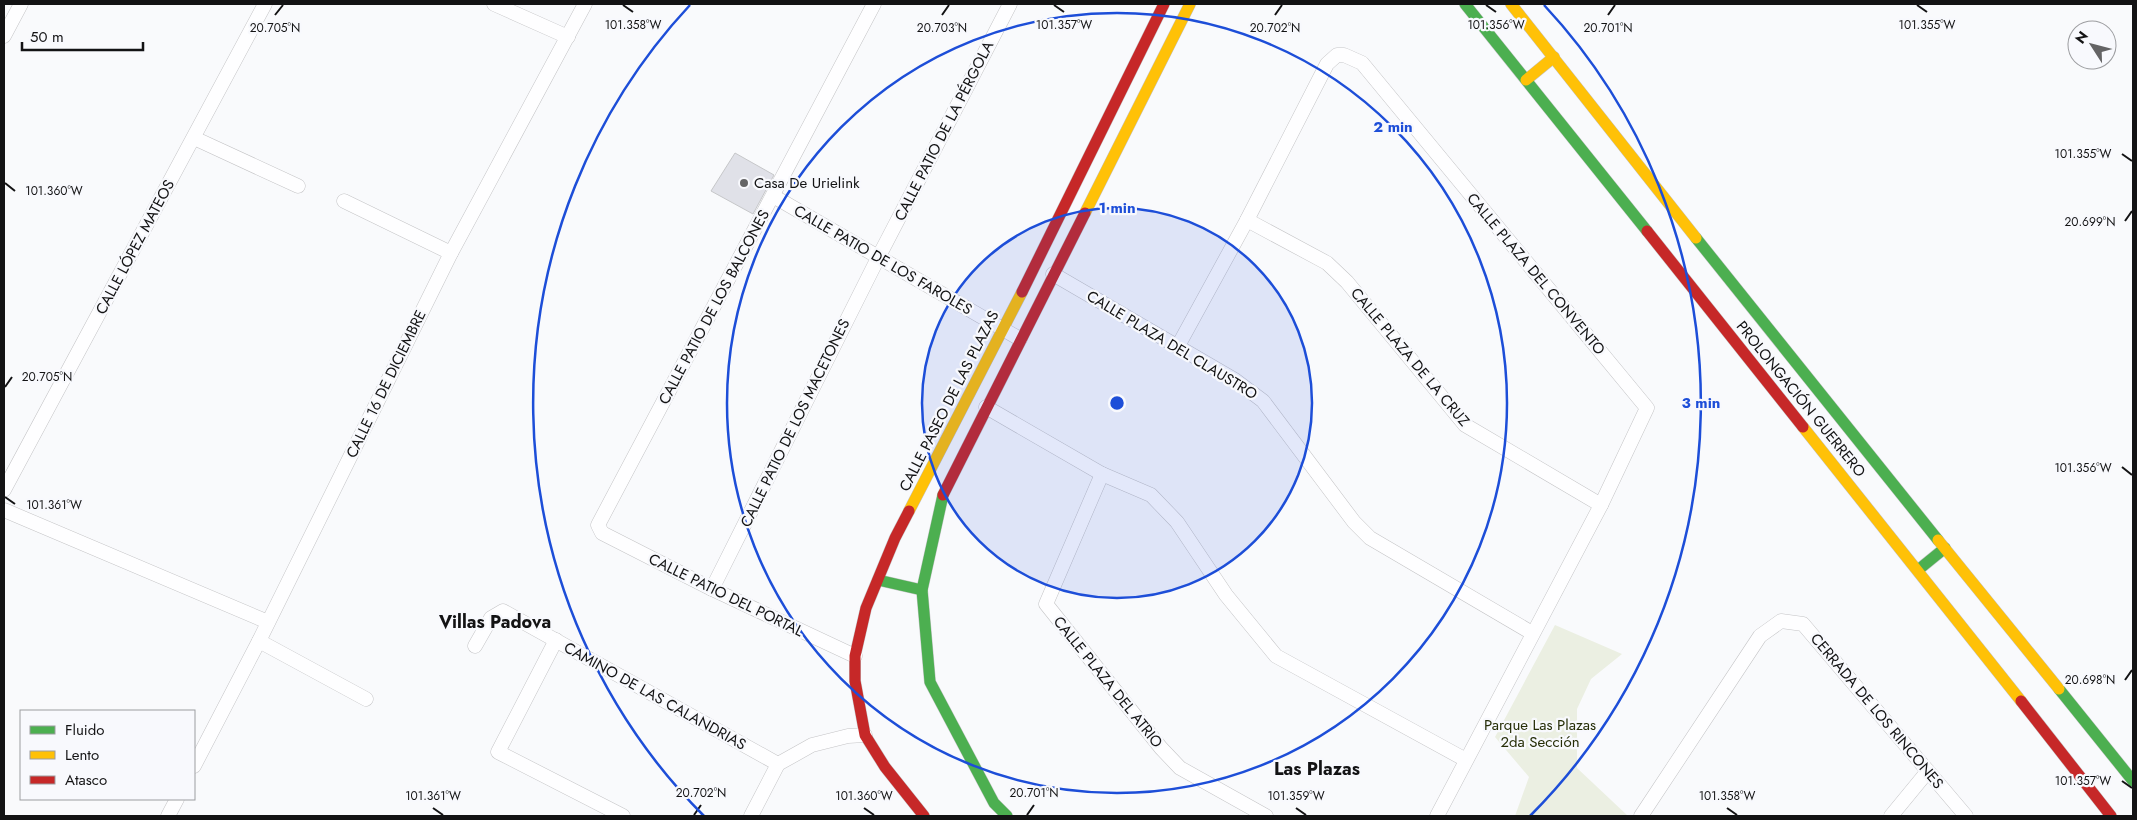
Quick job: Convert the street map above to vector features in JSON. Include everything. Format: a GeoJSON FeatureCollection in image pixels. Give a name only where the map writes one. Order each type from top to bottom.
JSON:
{"type":"FeatureCollection","features":[{"type":"Feature","properties":{"kind":"main road","name":"CALLE PASEO DE LAS PLAZAS"},"geometry":{"type":"LineString","coordinates":[[924,816],[885,767],[865,735],[858,699],[854,656],[864,616],[896,538],[1004,329],[1164,4]]}},
{"type":"Feature","properties":{"kind":"main road"},"geometry":{"type":"LineString","coordinates":[[1006,816],[994,803],[930,682],[922,590],[943,494],[1190,4]]}},
{"type":"Feature","properties":{"kind":"main road","name":"PROLONGACIÓN GUERRERO"},"geometry":{"type":"LineString","coordinates":[[1465,4],[1918,570],[2110,816]]}},
{"type":"Feature","properties":{"kind":"main road","name":"PROLONGACIÓN GUERRERO"},"geometry":{"type":"LineString","coordinates":[[1511,4],[1630,157],[2133,781]]}},
{"type":"Feature","properties":{"kind":"main road"},"geometry":{"type":"LineString","coordinates":[[1526,80],[1554,57]]}},
{"type":"Feature","properties":{"kind":"main road"},"geometry":{"type":"LineString","coordinates":[[1918,570],[1945,548]]}},
{"type":"Feature","properties":{"kind":"main road"},"geometry":{"type":"LineString","coordinates":[[878,580],[922,590]]}},
{"type":"Feature","properties":{"kind":"main road"},"geometry":{"type":"LineString","coordinates":[[990,816],[994,803]]}},
{"type":"Feature","properties":{"kind":"street"},"geometry":{"type":"LineString","coordinates":[[4,36],[21,4]]}},
{"type":"Feature","properties":{"kind":"street","name":"CALLE LÓPEZ MATEOS"},"geometry":{"type":"LineString","coordinates":[[4,490],[265,4]]}},
{"type":"Feature","properties":{"kind":"street"},"geometry":{"type":"LineString","coordinates":[[494,4],[568,37]]}},
{"type":"Feature","properties":{"kind":"street","name":"CALLE 16 DE DICIEMBRE"},"geometry":{"type":"LineString","coordinates":[[195,764],[259,641],[451,253],[585,4]]}},
{"type":"Feature","properties":{"kind":"street","name":"CALLE PATIO DE LOS BALCONES"},"geometry":{"type":"LineString","coordinates":[[600,530],[598,525],[874,4]]}},
{"type":"Feature","properties":{"kind":"street","name":"CALLE PATIO DE LA PÉRGOLA"},"geometry":{"type":"LineString","coordinates":[[878,258],[1010,4]]}},
{"type":"Feature","properties":{"kind":"street","name":"CALLE PLAZA DEL CONVENTO"},"geometry":{"type":"LineString","coordinates":[[1178,346],[1247,220],[1327,64],[1337,55],[1344,55],[1362,63],[1647,408],[1602,505],[1436,816]]}},
{"type":"Feature","properties":{"kind":"street"},"geometry":{"type":"LineString","coordinates":[[194,138],[298,186]]}},
{"type":"Feature","properties":{"kind":"street","name":"CALLE PATIO DE LOS FAROLES"},"geometry":{"type":"LineString","coordinates":[[773,196],[1020,339]]}},
{"type":"Feature","properties":{"kind":"street"},"geometry":{"type":"LineString","coordinates":[[344,201],[451,253]]}},
{"type":"Feature","properties":{"kind":"street","name":"CALLE PLAZA DE LA CRUZ"},"geometry":{"type":"LineString","coordinates":[[1247,220],[1327,263],[1347,282],[1465,425],[1602,505]]}},
{"type":"Feature","properties":{"kind":"street","name":"CALLE PATIO DE LOS MACETONES"},"geometry":{"type":"LineString","coordinates":[[712,589],[878,258]]}},
{"type":"Feature","properties":{"kind":"street","name":"CALLE PLAZA DEL CLAUSTRO"},"geometry":{"type":"LineString","coordinates":[[1053,274],[1235,380],[1263,401],[1354,522],[1370,538],[1532,633]]}},
{"type":"Feature","properties":{"kind":"street"},"geometry":{"type":"LineString","coordinates":[[986,407],[1102,474],[1151,495],[1177,522],[1226,595],[1276,656],[1466,760]]}},
{"type":"Feature","properties":{"kind":"street","name":"CALLE PLAZA DEL ATRIO"},"geometry":{"type":"LineString","coordinates":[[1102,474],[1046,604],[1161,748],[1180,768],[1266,816]]}},
{"type":"Feature","properties":{"kind":"street"},"geometry":{"type":"LineString","coordinates":[[4,510],[268,622]]}},
{"type":"Feature","properties":{"kind":"street","name":"CALLE PATIO DEL PORTAL"},"geometry":{"type":"LineString","coordinates":[[600,530],[602,533],[712,589],[854,656]]}},
{"type":"Feature","properties":{"kind":"street"},"geometry":{"type":"LineString","coordinates":[[475,646],[491,618],[503,611],[556,640]]}},
{"type":"Feature","properties":{"kind":"street","name":"CERRADA DE LOS RINCONES"},"geometry":{"type":"LineString","coordinates":[[1641,816],[1760,636],[1781,621],[1803,624],[1966,816]]}},
{"type":"Feature","properties":{"kind":"street","name":"CAMINO DE LAS CALANDRIAS"},"geometry":{"type":"LineString","coordinates":[[623,816],[498,752],[556,640],[778,764]]}},
{"type":"Feature","properties":{"kind":"street"},"geometry":{"type":"LineString","coordinates":[[259,641],[366,700]]}},
{"type":"Feature","properties":{"kind":"street"},"geometry":{"type":"LineString","coordinates":[[751,816],[778,764],[812,745],[848,736],[865,735]]}},
{"type":"Feature","properties":{"kind":"street"},"geometry":{"type":"LineString","coordinates":[[1891,816],[1928,771]]}},
{"type":"Feature","properties":{"kind":"street"},"geometry":{"type":"LineString","coordinates":[[168,816],[176,800]]}},
{"type":"Feature","properties":{"kind":"green space","name":"Parque Las Plazas 2da Sección"},"geometry":{"type":"Polygon","coordinates":[[[1555,625],[1622,654],[1591,679],[1577,709],[1577,768],[1628,816],[1515,816],[1529,777],[1495,737],[1555,625]]]}},
{"type":"Feature","properties":{"kind":"building","name":"Casa De Urielink"},"geometry":{"type":"Polygon","coordinates":[[[735,153],[774,175],[753,214],[711,191],[735,153]]]}},
{"type":"Feature","properties":{"kind":"traffic: fast"},"geometry":{"type":"LineString","coordinates":[[1465,4],[1647,231]]}},
{"type":"Feature","properties":{"kind":"traffic: fast"},"geometry":{"type":"LineString","coordinates":[[1696,238],[1938,540]]}},
{"type":"Feature","properties":{"kind":"traffic: fast"},"geometry":{"type":"LineString","coordinates":[[943,495],[922,590],[930,682],[994,803],[1007,816]]}},
{"type":"Feature","properties":{"kind":"traffic: fast"},"geometry":{"type":"LineString","coordinates":[[1918,570],[1945,548]]}},
{"type":"Feature","properties":{"kind":"traffic: fast"},"geometry":{"type":"LineString","coordinates":[[878,580],[922,590]]}},
{"type":"Feature","properties":{"kind":"traffic: fast"},"geometry":{"type":"LineString","coordinates":[[2059,689],[2133,781]]}},
{"type":"Feature","properties":{"kind":"traffic: slow"},"geometry":{"type":"LineString","coordinates":[[1085,213],[1190,4]]}},
{"type":"Feature","properties":{"kind":"traffic: slow"},"geometry":{"type":"LineString","coordinates":[[1511,4],[1696,238]]}},
{"type":"Feature","properties":{"kind":"traffic: slow"},"geometry":{"type":"LineString","coordinates":[[1526,80],[1554,57]]}},
{"type":"Feature","properties":{"kind":"traffic: slow"},"geometry":{"type":"LineString","coordinates":[[909,511],[1022,292]]}},
{"type":"Feature","properties":{"kind":"traffic: slow"},"geometry":{"type":"LineString","coordinates":[[1803,427],[2021,701]]}},
{"type":"Feature","properties":{"kind":"traffic: slow"},"geometry":{"type":"LineString","coordinates":[[1938,540],[2059,689]]}},
{"type":"Feature","properties":{"kind":"traffic: jam"},"geometry":{"type":"LineString","coordinates":[[1022,292],[1164,4]]}},
{"type":"Feature","properties":{"kind":"traffic: jam"},"geometry":{"type":"LineString","coordinates":[[943,495],[1085,213]]}},
{"type":"Feature","properties":{"kind":"traffic: jam"},"geometry":{"type":"LineString","coordinates":[[1647,231],[1803,427]]}},
{"type":"Feature","properties":{"kind":"traffic: jam"},"geometry":{"type":"LineString","coordinates":[[909,511],[895,538],[866,608],[855,656],[855,681],[865,735],[885,767],[924,816]]}},
{"type":"Feature","properties":{"kind":"traffic: jam"},"geometry":{"type":"LineString","coordinates":[[2021,701],[2111,816]]}},
{"type":"Feature","properties":{"kind":"place","name":"Casa De Urielink"},"geometry":{"type":"Point","coordinates":[744,183]}},
{"type":"Feature","properties":{"kind":"district","name":"Villas Padova"},"geometry":{"type":"Point","coordinates":[495,622]}},
{"type":"Feature","properties":{"kind":"district","name":"Las Plazas"},"geometry":{"type":"Point","coordinates":[1317,769]}}]}
